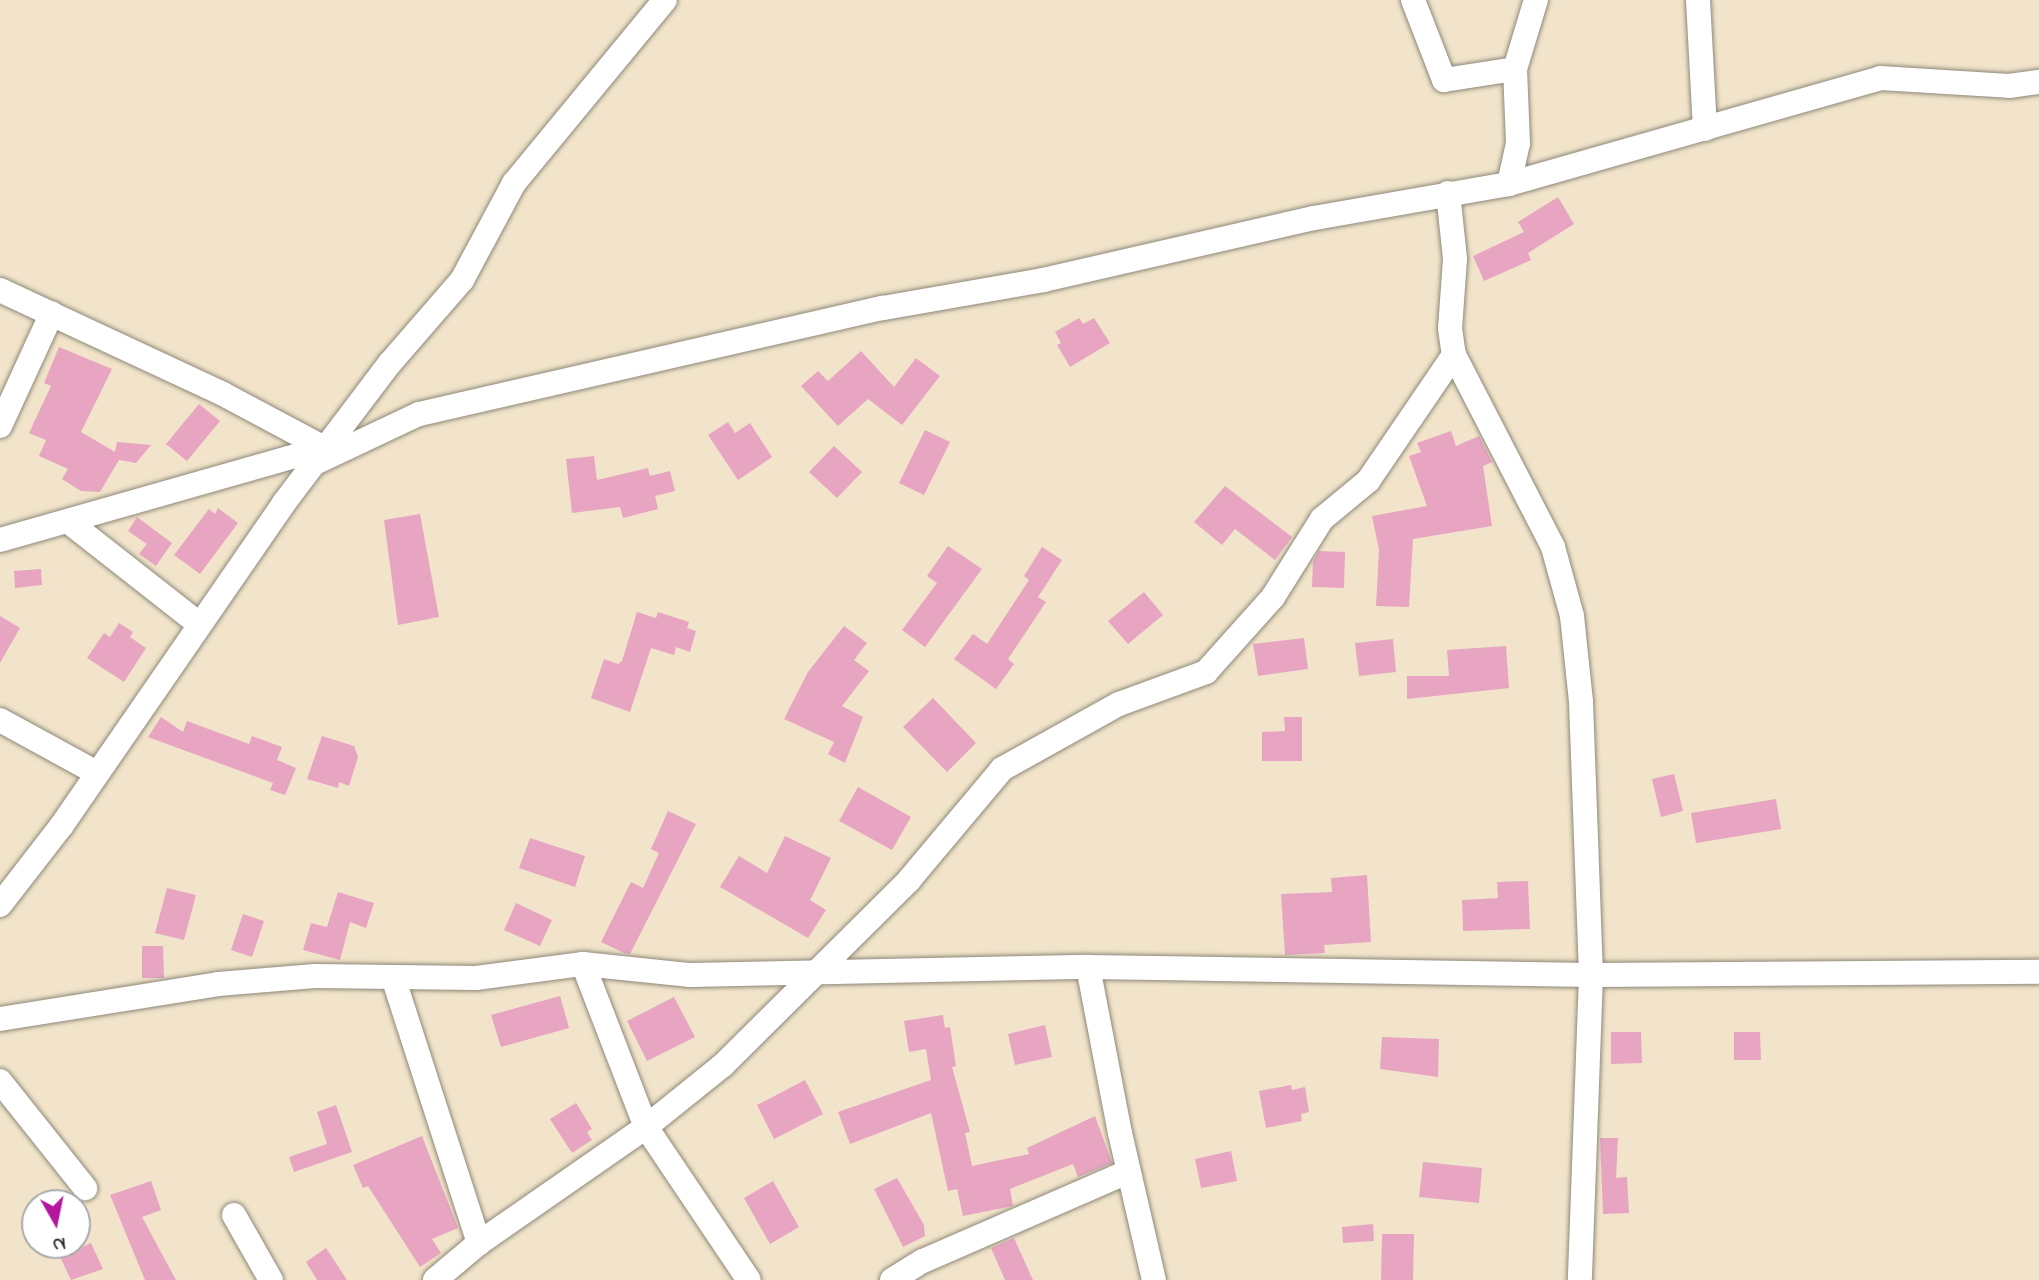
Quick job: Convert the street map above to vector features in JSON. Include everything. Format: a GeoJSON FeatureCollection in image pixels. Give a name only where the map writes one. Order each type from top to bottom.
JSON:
{"type":"FeatureCollection","features":[{"type":"Feature","properties":{"kind":"street"},"geometry":{"type":"LineString","coordinates":[[0,905],[97,774],[198,623],[318,456],[463,280],[514,183],[664,0]]}},
{"type":"Feature","properties":{"kind":"street"},"geometry":{"type":"LineString","coordinates":[[1413,0],[1444,80],[1515,69]]}},
{"type":"Feature","properties":{"kind":"street"},"geometry":{"type":"LineString","coordinates":[[1509,184],[1518,143],[1515,69],[1536,0]]}},
{"type":"Feature","properties":{"kind":"street"},"geometry":{"type":"LineString","coordinates":[[1698,0],[1705,128]]}},
{"type":"Feature","properties":{"kind":"street"},"geometry":{"type":"LineString","coordinates":[[0,540],[318,456],[419,414],[883,308],[1043,280],[1314,218],[1509,184],[1880,78],[2009,86],[2039,82]]}},
{"type":"Feature","properties":{"kind":"street"},"geometry":{"type":"LineString","coordinates":[[1448,194],[1455,259],[1450,328],[1454,355],[1553,547],[1572,616],[1581,702],[1591,975],[1580,1280]]}},
{"type":"Feature","properties":{"kind":"street"},"geometry":{"type":"LineString","coordinates":[[0,290],[52,313],[318,456]]}},
{"type":"Feature","properties":{"kind":"street"},"geometry":{"type":"LineString","coordinates":[[0,426],[52,313]]}},
{"type":"Feature","properties":{"kind":"street"},"geometry":{"type":"LineString","coordinates":[[435,1280],[479,1243],[646,1127],[723,1065],[909,880],[1002,769],[1119,704],[1206,672],[1273,597],[1322,519],[1368,481],[1454,355]]}},
{"type":"Feature","properties":{"kind":"street"},"geometry":{"type":"LineString","coordinates":[[69,522],[198,623]]}},
{"type":"Feature","properties":{"kind":"street"},"geometry":{"type":"LineString","coordinates":[[0,720],[97,774]]}},
{"type":"Feature","properties":{"kind":"street"},"geometry":{"type":"LineString","coordinates":[[0,1018],[218,984],[315,976],[476,978],[583,964],[690,975],[816,975],[1088,967],[1591,975],[2039,972]]}},
{"type":"Feature","properties":{"kind":"street"},"geometry":{"type":"LineString","coordinates":[[583,964],[646,1127],[749,1280]]}},
{"type":"Feature","properties":{"kind":"street"},"geometry":{"type":"LineString","coordinates":[[1088,967],[1128,1172],[1154,1280]]}},
{"type":"Feature","properties":{"kind":"street"},"geometry":{"type":"LineString","coordinates":[[393,977],[479,1243]]}},
{"type":"Feature","properties":{"kind":"street"},"geometry":{"type":"LineString","coordinates":[[0,1081],[85,1188]]}},
{"type":"Feature","properties":{"kind":"street"},"geometry":{"type":"LineString","coordinates":[[892,1280],[923,1261],[1128,1172]]}},
{"type":"Feature","properties":{"kind":"street"},"geometry":{"type":"LineString","coordinates":[[234,1215],[271,1280]]}},
{"type":"Feature","properties":{"kind":"building"},"geometry":{"type":"Polygon","coordinates":[[[1558,197],[1574,224],[1528,253],[1531,260],[1484,281],[1473,256],[1524,232],[1518,222],[1558,197]]]}},
{"type":"Feature","properties":{"kind":"building"},"geometry":{"type":"Polygon","coordinates":[[[1079,318],[1083,324],[1094,318],[1110,343],[1070,367],[1057,345],[1061,343],[1055,332],[1079,318]]]}},
{"type":"Feature","properties":{"kind":"building"},"geometry":{"type":"Polygon","coordinates":[[[59,347],[112,369],[81,432],[115,452],[117,442],[151,445],[136,463],[119,460],[100,492],[81,491],[62,479],[68,469],[39,456],[46,440],[29,433],[51,386],[44,383],[59,347]]]}},
{"type":"Feature","properties":{"kind":"building"},"geometry":{"type":"Polygon","coordinates":[[[861,351],[894,387],[916,358],[940,376],[902,425],[868,399],[838,426],[801,386],[818,371],[828,381],[861,351]]]}},
{"type":"Feature","properties":{"kind":"building"},"geometry":{"type":"Polygon","coordinates":[[[199,404],[220,421],[187,461],[166,444],[199,404]]]}},
{"type":"Feature","properties":{"kind":"building"},"geometry":{"type":"Polygon","coordinates":[[[728,422],[735,433],[750,423],[772,457],[738,480],[708,435],[728,422]]]}},
{"type":"Feature","properties":{"kind":"building"},"geometry":{"type":"Polygon","coordinates":[[[925,430],[950,442],[924,495],[899,483],[925,430]]]}},
{"type":"Feature","properties":{"kind":"building"},"geometry":{"type":"Polygon","coordinates":[[[1451,431],[1456,446],[1479,436],[1492,462],[1483,466],[1492,526],[1413,539],[1409,607],[1376,606],[1379,550],[1372,516],[1427,506],[1409,456],[1421,452],[1417,443],[1451,431]]]}},
{"type":"Feature","properties":{"kind":"building"},"geometry":{"type":"Polygon","coordinates":[[[834,446],[862,472],[837,498],[809,472],[834,446]]]}},
{"type":"Feature","properties":{"kind":"building"},"geometry":{"type":"Polygon","coordinates":[[[594,456],[597,480],[648,468],[650,476],[670,471],[675,491],[655,496],[658,509],[623,518],[620,507],[572,513],[566,459],[594,456]]]}},
{"type":"Feature","properties":{"kind":"building"},"geometry":{"type":"Polygon","coordinates":[[[1225,486],[1292,537],[1275,560],[1235,529],[1222,545],[1194,522],[1225,486]]]}},
{"type":"Feature","properties":{"kind":"building"},"geometry":{"type":"Polygon","coordinates":[[[218,508],[238,523],[200,574],[174,555],[209,509],[215,514],[218,508]]]}},
{"type":"Feature","properties":{"kind":"building"},"geometry":{"type":"Polygon","coordinates":[[[420,514],[439,617],[398,625],[384,520],[420,514]]]}},
{"type":"Feature","properties":{"kind":"building"},"geometry":{"type":"Polygon","coordinates":[[[137,517],[172,543],[156,566],[139,554],[147,544],[128,531],[137,517]]]}},
{"type":"Feature","properties":{"kind":"building"},"geometry":{"type":"Polygon","coordinates":[[[948,546],[982,569],[925,647],[902,630],[937,583],[927,576],[948,546]]]}},
{"type":"Feature","properties":{"kind":"building"},"geometry":{"type":"Polygon","coordinates":[[[1042,547],[1062,560],[1038,597],[1046,602],[1008,659],[1014,664],[996,689],[954,659],[973,634],[987,644],[1029,580],[1024,576],[1042,547]]]}},
{"type":"Feature","properties":{"kind":"building"},"geometry":{"type":"Polygon","coordinates":[[[1319,551],[1345,552],[1344,588],[1312,587],[1313,562],[1319,551]]]}},
{"type":"Feature","properties":{"kind":"building"},"geometry":{"type":"Polygon","coordinates":[[[41,569],[42,585],[15,588],[14,571],[41,569]]]}},
{"type":"Feature","properties":{"kind":"building"},"geometry":{"type":"Polygon","coordinates":[[[1144,592],[1163,615],[1128,644],[1108,621],[1144,592]]]}},
{"type":"Feature","properties":{"kind":"building"},"geometry":{"type":"Polygon","coordinates":[[[637,612],[656,618],[658,612],[689,622],[687,628],[696,631],[690,652],[676,647],[674,655],[651,648],[630,712],[591,698],[604,659],[618,664],[622,661],[637,612]]]}},
{"type":"Feature","properties":{"kind":"building"},"geometry":{"type":"Polygon","coordinates":[[[0,616],[20,628],[0,663],[0,616]]]}},
{"type":"Feature","properties":{"kind":"building"},"geometry":{"type":"Polygon","coordinates":[[[119,623],[133,632],[130,637],[146,648],[124,682],[87,658],[104,633],[110,637],[119,623]]]}},
{"type":"Feature","properties":{"kind":"building"},"geometry":{"type":"Polygon","coordinates":[[[844,626],[867,643],[854,660],[869,671],[842,706],[863,717],[845,763],[828,754],[834,742],[784,719],[808,672],[844,626]]]}},
{"type":"Feature","properties":{"kind":"building"},"geometry":{"type":"Polygon","coordinates":[[[1304,638],[1308,669],[1258,676],[1253,644],[1304,638]]]}},
{"type":"Feature","properties":{"kind":"building"},"geometry":{"type":"Polygon","coordinates":[[[1393,639],[1396,672],[1359,676],[1355,643],[1393,639]]]}},
{"type":"Feature","properties":{"kind":"building"},"geometry":{"type":"Polygon","coordinates":[[[1506,646],[1509,688],[1407,699],[1407,676],[1449,676],[1447,650],[1506,646]]]}},
{"type":"Feature","properties":{"kind":"building"},"geometry":{"type":"Polygon","coordinates":[[[933,698],[976,743],[947,772],[903,727],[933,698]]]}},
{"type":"Feature","properties":{"kind":"building"},"geometry":{"type":"Polygon","coordinates":[[[161,717],[183,732],[187,721],[249,744],[252,736],[282,747],[277,760],[296,768],[285,795],[270,790],[273,783],[148,737],[161,717]]]}},
{"type":"Feature","properties":{"kind":"building"},"geometry":{"type":"Polygon","coordinates":[[[1284,717],[1302,717],[1302,761],[1262,761],[1262,732],[1285,731],[1284,717]]]}},
{"type":"Feature","properties":{"kind":"building"},"geometry":{"type":"Polygon","coordinates":[[[322,736],[354,746],[358,757],[349,786],[339,782],[338,788],[307,779],[322,736]]]}},
{"type":"Feature","properties":{"kind":"building"},"geometry":{"type":"Polygon","coordinates":[[[1674,774],[1683,811],[1661,817],[1652,779],[1674,774]]]}},
{"type":"Feature","properties":{"kind":"building"},"geometry":{"type":"Polygon","coordinates":[[[858,787],[911,817],[892,850],[839,821],[858,787]]]}},
{"type":"Feature","properties":{"kind":"building"},"geometry":{"type":"Polygon","coordinates":[[[1776,799],[1781,829],[1696,843],[1691,813],[1776,799]]]}},
{"type":"Feature","properties":{"kind":"building"},"geometry":{"type":"Polygon","coordinates":[[[668,811],[696,824],[630,954],[624,953],[601,942],[631,882],[643,888],[659,853],[651,849],[668,811]]]}},
{"type":"Feature","properties":{"kind":"building"},"geometry":{"type":"Polygon","coordinates":[[[785,836],[831,858],[810,900],[826,910],[808,938],[720,887],[739,856],[767,873],[785,836]]]}},
{"type":"Feature","properties":{"kind":"building"},"geometry":{"type":"Polygon","coordinates":[[[530,838],[585,856],[575,887],[519,868],[530,838]]]}},
{"type":"Feature","properties":{"kind":"building"},"geometry":{"type":"Polygon","coordinates":[[[1367,875],[1371,942],[1324,945],[1325,953],[1285,955],[1281,894],[1332,892],[1331,878],[1367,875]]]}},
{"type":"Feature","properties":{"kind":"building"},"geometry":{"type":"Polygon","coordinates":[[[1528,881],[1530,929],[1463,931],[1462,900],[1498,898],[1497,882],[1528,881]]]}},
{"type":"Feature","properties":{"kind":"building"},"geometry":{"type":"Polygon","coordinates":[[[167,888],[196,895],[184,940],[155,933],[167,888]]]}},
{"type":"Feature","properties":{"kind":"building"},"geometry":{"type":"Polygon","coordinates":[[[338,892],[374,903],[366,928],[350,922],[340,960],[303,950],[311,923],[327,927],[338,892]]]}},
{"type":"Feature","properties":{"kind":"building"},"geometry":{"type":"Polygon","coordinates":[[[516,903],[552,920],[540,946],[504,930],[516,903]]]}},
{"type":"Feature","properties":{"kind":"building"},"geometry":{"type":"Polygon","coordinates":[[[243,914],[264,921],[252,957],[231,950],[243,914]]]}},
{"type":"Feature","properties":{"kind":"building"},"geometry":{"type":"Polygon","coordinates":[[[142,946],[163,946],[164,978],[142,978],[142,946]]]}},
{"type":"Feature","properties":{"kind":"building"},"geometry":{"type":"Polygon","coordinates":[[[560,996],[569,1028],[501,1047],[491,1015],[560,996]]]}},
{"type":"Feature","properties":{"kind":"building"},"geometry":{"type":"Polygon","coordinates":[[[674,997],[695,1037],[647,1061],[627,1021],[674,997]]]}},
{"type":"Feature","properties":{"kind":"building"},"geometry":{"type":"Polygon","coordinates":[[[943,1015],[945,1028],[950,1027],[956,1066],[952,1067],[970,1132],[965,1133],[972,1166],[1029,1154],[1027,1148],[1095,1116],[1112,1163],[1078,1177],[1073,1164],[1010,1189],[1013,1206],[963,1216],[957,1189],[948,1191],[931,1113],[850,1144],[838,1112],[931,1080],[926,1049],[909,1052],[904,1021],[943,1015]]]}},
{"type":"Feature","properties":{"kind":"building"},"geometry":{"type":"Polygon","coordinates":[[[1045,1025],[1052,1057],[1015,1065],[1008,1034],[1045,1025]]]}},
{"type":"Feature","properties":{"kind":"building"},"geometry":{"type":"Polygon","coordinates":[[[1611,1032],[1641,1032],[1642,1063],[1611,1064],[1611,1032]]]}},
{"type":"Feature","properties":{"kind":"building"},"geometry":{"type":"Polygon","coordinates":[[[1734,1032],[1760,1032],[1761,1060],[1734,1060],[1734,1032]]]}},
{"type":"Feature","properties":{"kind":"building"},"geometry":{"type":"Polygon","coordinates":[[[1382,1037],[1439,1039],[1438,1077],[1380,1069],[1382,1037]]]}},
{"type":"Feature","properties":{"kind":"building"},"geometry":{"type":"Polygon","coordinates":[[[805,1080],[823,1114],[774,1139],[757,1105],[805,1080]]]}},
{"type":"Feature","properties":{"kind":"building"},"geometry":{"type":"Polygon","coordinates":[[[1291,1085],[1292,1090],[1305,1087],[1309,1112],[1301,1114],[1302,1121],[1266,1128],[1259,1091],[1291,1085]]]}},
{"type":"Feature","properties":{"kind":"building"},"geometry":{"type":"Polygon","coordinates":[[[576,1103],[592,1129],[587,1132],[592,1140],[572,1153],[550,1119],[576,1103]]]}},
{"type":"Feature","properties":{"kind":"building"},"geometry":{"type":"Polygon","coordinates":[[[336,1105],[352,1152],[294,1172],[289,1157],[327,1144],[317,1112],[336,1105]]]}},
{"type":"Feature","properties":{"kind":"building"},"geometry":{"type":"Polygon","coordinates":[[[422,1136],[458,1228],[432,1239],[441,1253],[420,1267],[368,1186],[363,1188],[353,1165],[422,1136]]]}},
{"type":"Feature","properties":{"kind":"building"},"geometry":{"type":"Polygon","coordinates":[[[1600,1138],[1618,1138],[1616,1178],[1627,1177],[1629,1213],[1603,1214],[1600,1138]]]}},
{"type":"Feature","properties":{"kind":"building"},"geometry":{"type":"Polygon","coordinates":[[[1231,1151],[1237,1181],[1201,1188],[1195,1159],[1231,1151]]]}},
{"type":"Feature","properties":{"kind":"building"},"geometry":{"type":"Polygon","coordinates":[[[1423,1162],[1482,1168],[1479,1203],[1419,1197],[1423,1162]]]}},
{"type":"Feature","properties":{"kind":"building"},"geometry":{"type":"Polygon","coordinates":[[[897,1178],[924,1225],[925,1236],[903,1247],[874,1189],[897,1178]]]}},
{"type":"Feature","properties":{"kind":"building"},"geometry":{"type":"Polygon","coordinates":[[[151,1181],[161,1210],[142,1217],[176,1280],[145,1280],[110,1195],[151,1181]]]}},
{"type":"Feature","properties":{"kind":"building"},"geometry":{"type":"Polygon","coordinates":[[[773,1181],[799,1227],[770,1244],[744,1198],[773,1181]]]}},
{"type":"Feature","properties":{"kind":"building"},"geometry":{"type":"Polygon","coordinates":[[[1373,1224],[1374,1241],[1343,1243],[1342,1227],[1373,1224]]]}},
{"type":"Feature","properties":{"kind":"building"},"geometry":{"type":"Polygon","coordinates":[[[1382,1234],[1414,1234],[1413,1280],[1381,1280],[1382,1234]]]}},
{"type":"Feature","properties":{"kind":"building"},"geometry":{"type":"Polygon","coordinates":[[[1014,1238],[1033,1280],[1005,1280],[991,1248],[1014,1238]]]}},
{"type":"Feature","properties":{"kind":"building"},"geometry":{"type":"Polygon","coordinates":[[[91,1243],[103,1269],[71,1280],[61,1259],[91,1259],[91,1243]]]}},
{"type":"Feature","properties":{"kind":"building"},"geometry":{"type":"Polygon","coordinates":[[[326,1248],[347,1280],[317,1280],[306,1262],[326,1248]]]}}]}
